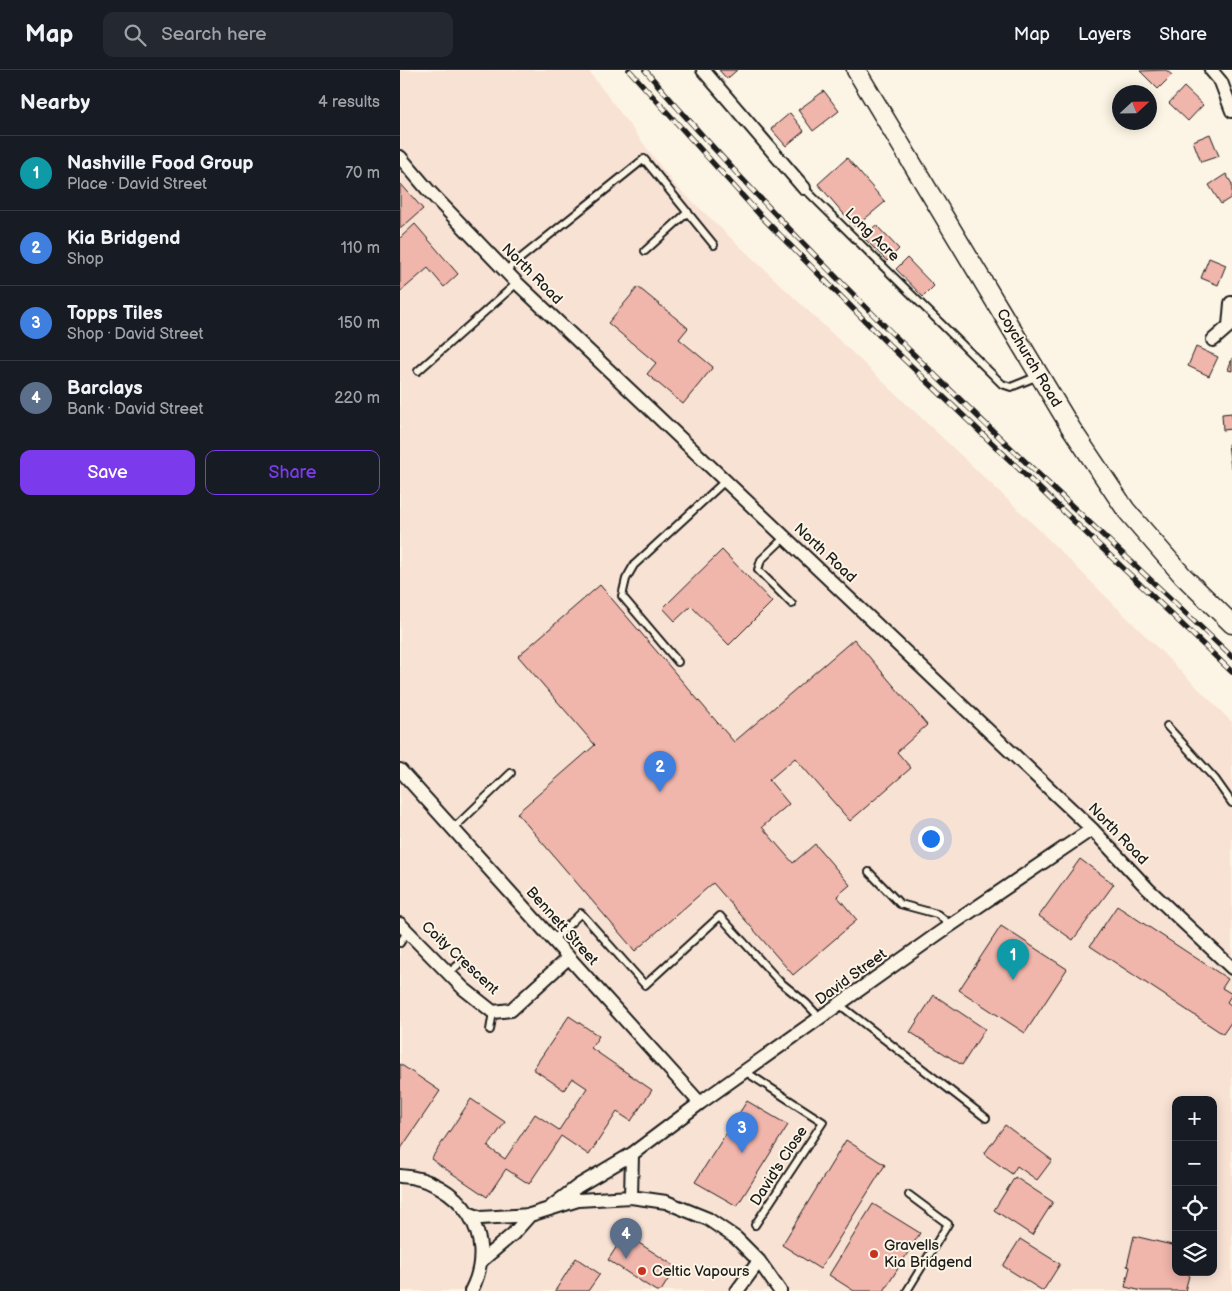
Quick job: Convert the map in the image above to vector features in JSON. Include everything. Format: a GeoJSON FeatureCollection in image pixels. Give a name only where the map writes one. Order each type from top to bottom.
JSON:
{"type":"FeatureCollection","features":[{"type":"Feature","properties":{"kind":"main road","name":"Coychurch Road"},"geometry":{"type":"LineString","coordinates":[[856,70],[1039,375],[1126,510],[1182,576],[1232,624]]}},
{"type":"Feature","properties":{"kind":"street","name":"Long Acre"},"geometry":{"type":"LineString","coordinates":[[703,70],[804,188]]}},
{"type":"Feature","properties":{"kind":"street"},"geometry":{"type":"LineString","coordinates":[[1211,70],[1221,82],[1232,111]]}},
{"type":"Feature","properties":{"kind":"street","name":"North Road"},"geometry":{"type":"LineString","coordinates":[[400,157],[428,190],[517,283],[1092,829],[1148,888],[1232,968]]}},
{"type":"Feature","properties":{"kind":"street"},"geometry":{"type":"LineString","coordinates":[[1212,340],[1231,326],[1231,303]]}},
{"type":"Feature","properties":{"kind":"street","name":"Bennett Street"},"geometry":{"type":"LineString","coordinates":[[400,770],[700,1103]]}},
{"type":"Feature","properties":{"kind":"street","name":"David Street"},"geometry":{"type":"LineString","coordinates":[[552,1206],[578,1186],[632,1154],[700,1103],[951,925],[1092,829]]}},
{"type":"Feature","properties":{"kind":"street","name":"Coity Crescent"},"geometry":{"type":"LineString","coordinates":[[404,928],[453,969],[493,1012],[511,1010],[568,958]]}},
{"type":"Feature","properties":{"kind":"street"},"geometry":{"type":"LineString","coordinates":[[631,1196],[632,1154]]}},
{"type":"Feature","properties":{"kind":"street"},"geometry":{"type":"LineString","coordinates":[[400,1176],[415,1177],[436,1184],[454,1196],[468,1213],[476,1228],[480,1245],[480,1262],[476,1282],[471,1291]]}},
{"type":"Feature","properties":{"kind":"street"},"geometry":{"type":"LineString","coordinates":[[468,1213],[481,1218],[530,1215],[552,1206],[578,1200],[631,1196],[666,1202],[708,1220],[736,1238],[759,1261],[780,1291]]}},
{"type":"Feature","properties":{"kind":"street"},"geometry":{"type":"LineString","coordinates":[[480,1262],[513,1234],[530,1215]]}},
{"type":"Feature","properties":{"kind":"street"},"geometry":{"type":"LineString","coordinates":[[737,1291],[759,1261]]}},
{"type":"Feature","properties":{"kind":"lane"},"geometry":{"type":"LineString","coordinates":[[506,270],[644,159],[714,246]]}},
{"type":"Feature","properties":{"kind":"lane","name":"Long Acre"},"geometry":{"type":"LineString","coordinates":[[804,188],[1002,384],[1011,387],[1039,375]]}},
{"type":"Feature","properties":{"kind":"lane"},"geometry":{"type":"LineString","coordinates":[[645,251],[688,212]]}},
{"type":"Feature","properties":{"kind":"lane"},"geometry":{"type":"LineString","coordinates":[[418,371],[517,283]]}},
{"type":"Feature","properties":{"kind":"lane"},"geometry":{"type":"LineString","coordinates":[[678,662],[622,596],[626,579],[644,554],[724,481]]}},
{"type":"Feature","properties":{"kind":"lane"},"geometry":{"type":"LineString","coordinates":[[784,538],[761,560],[758,570],[792,604]]}},
{"type":"Feature","properties":{"kind":"lane"},"geometry":{"type":"LineString","coordinates":[[1167,726],[1216,779],[1232,803]]}},
{"type":"Feature","properties":{"kind":"lane"},"geometry":{"type":"LineString","coordinates":[[453,829],[511,773]]}},
{"type":"Feature","properties":{"kind":"lane"},"geometry":{"type":"LineString","coordinates":[[869,872],[900,904],[937,914],[951,925]]}},
{"type":"Feature","properties":{"kind":"lane"},"geometry":{"type":"LineString","coordinates":[[553,940],[581,913],[645,985],[720,916],[779,981],[806,1003],[821,1019]]}},
{"type":"Feature","properties":{"kind":"lane"},"geometry":{"type":"LineString","coordinates":[[400,943],[404,928]]}},
{"type":"Feature","properties":{"kind":"lane"},"geometry":{"type":"LineString","coordinates":[[840,1005],[986,1118]]}},
{"type":"Feature","properties":{"kind":"lane"},"geometry":{"type":"LineString","coordinates":[[490,1030],[493,1012]]}},
{"type":"Feature","properties":{"kind":"lane","name":"David's Close"},"geometry":{"type":"LineString","coordinates":[[746,1072],[823,1122],[755,1225]]}},
{"type":"Feature","properties":{"kind":"lane"},"geometry":{"type":"LineString","coordinates":[[907,1291],[948,1224],[909,1195]]}},
{"type":"Feature","properties":{"kind":"shaded area"},"geometry":{"type":"Polygon","coordinates":[[[400,70],[588,70],[674,184],[1026,517],[1232,722],[1232,1291],[400,1291],[400,70]]]}},
{"type":"Feature","properties":{"kind":"building"},"geometry":{"type":"Polygon","coordinates":[[[719,70],[737,70],[727,79],[719,70]]]}},
{"type":"Feature","properties":{"kind":"building"},"geometry":{"type":"Polygon","coordinates":[[[1166,70],[1172,75],[1158,89],[1157,85],[1154,85],[1140,71],[1166,70]]]}},
{"type":"Feature","properties":{"kind":"building"},"geometry":{"type":"Polygon","coordinates":[[[1184,87],[1203,105],[1188,121],[1169,103],[1184,87]]]}},
{"type":"Feature","properties":{"kind":"building"},"geometry":{"type":"Polygon","coordinates":[[[824,91],[839,111],[813,131],[798,110],[824,91]]]}},
{"type":"Feature","properties":{"kind":"building"},"geometry":{"type":"Polygon","coordinates":[[[790,113],[804,131],[786,146],[771,129],[790,113]]]}},
{"type":"Feature","properties":{"kind":"building"},"geometry":{"type":"Polygon","coordinates":[[[1210,134],[1219,156],[1201,162],[1193,141],[1210,134]]]}},
{"type":"Feature","properties":{"kind":"building"},"geometry":{"type":"Polygon","coordinates":[[[847,158],[885,202],[855,227],[818,184],[847,158]]]}},
{"type":"Feature","properties":{"kind":"building"},"geometry":{"type":"Polygon","coordinates":[[[1226,174],[1232,184],[1232,197],[1221,204],[1209,185],[1226,174]]]}},
{"type":"Feature","properties":{"kind":"building"},"geometry":{"type":"Polygon","coordinates":[[[400,183],[423,209],[400,229],[400,183]]]}},
{"type":"Feature","properties":{"kind":"building"},"geometry":{"type":"Polygon","coordinates":[[[415,224],[458,274],[444,287],[428,268],[400,292],[400,238],[415,224]]]}},
{"type":"Feature","properties":{"kind":"building"},"geometry":{"type":"Polygon","coordinates":[[[876,225],[899,249],[887,261],[863,237],[876,225]]]}},
{"type":"Feature","properties":{"kind":"building"},"geometry":{"type":"Polygon","coordinates":[[[907,258],[934,286],[923,297],[896,269],[907,258]]]}},
{"type":"Feature","properties":{"kind":"building"},"geometry":{"type":"Polygon","coordinates":[[[1209,258],[1226,265],[1218,285],[1201,278],[1209,258]]]}},
{"type":"Feature","properties":{"kind":"building"},"geometry":{"type":"Polygon","coordinates":[[[638,287],[688,328],[679,339],[713,367],[683,404],[647,374],[656,363],[608,323],[638,287]]]}},
{"type":"Feature","properties":{"kind":"building"},"geometry":{"type":"Polygon","coordinates":[[[1196,347],[1218,357],[1209,376],[1188,366],[1196,347]]]}},
{"type":"Feature","properties":{"kind":"building"},"geometry":{"type":"Polygon","coordinates":[[[1232,358],[1232,371],[1228,370],[1232,358]]]}},
{"type":"Feature","properties":{"kind":"building"},"geometry":{"type":"Polygon","coordinates":[[[1232,413],[1232,429],[1223,430],[1222,414],[1232,413]]]}},
{"type":"Feature","properties":{"kind":"building"},"geometry":{"type":"Polygon","coordinates":[[[1228,444],[1232,444],[1231,468],[1228,444]]]}},
{"type":"Feature","properties":{"kind":"building"},"geometry":{"type":"Polygon","coordinates":[[[722,550],[772,602],[729,645],[691,606],[675,621],[663,608],[722,550]]]}},
{"type":"Feature","properties":{"kind":"building"},"geometry":{"type":"Polygon","coordinates":[[[600,585],[734,742],[854,639],[927,725],[897,752],[911,768],[850,821],[795,758],[769,780],[789,804],[762,827],[793,863],[815,844],[850,885],[837,896],[857,920],[793,975],[713,883],[635,951],[517,813],[595,745],[518,656],[600,585]]]}},
{"type":"Feature","properties":{"kind":"building"},"geometry":{"type":"Polygon","coordinates":[[[1080,859],[1114,884],[1073,940],[1039,916],[1080,859]]]}},
{"type":"Feature","properties":{"kind":"building"},"geometry":{"type":"Polygon","coordinates":[[[1117,906],[1228,979],[1222,988],[1232,994],[1227,1002],[1232,1006],[1232,1021],[1223,1034],[1090,946],[1117,906]]]}},
{"type":"Feature","properties":{"kind":"building"},"geometry":{"type":"Polygon","coordinates":[[[1001,926],[1067,969],[1025,1033],[959,990],[1001,926]]]}},
{"type":"Feature","properties":{"kind":"building"},"geometry":{"type":"Polygon","coordinates":[[[934,995],[985,1029],[962,1065],[910,1032],[934,995]]]}},
{"type":"Feature","properties":{"kind":"building"},"geometry":{"type":"Polygon","coordinates":[[[569,1016],[599,1036],[591,1048],[652,1090],[631,1121],[617,1112],[589,1155],[561,1136],[529,1184],[506,1169],[487,1197],[431,1159],[471,1099],[505,1122],[488,1147],[505,1159],[535,1114],[559,1130],[587,1088],[572,1078],[564,1090],[533,1069],[569,1016]]]}},
{"type":"Feature","properties":{"kind":"building"},"geometry":{"type":"Polygon","coordinates":[[[400,1064],[440,1091],[400,1150],[400,1064]]]}},
{"type":"Feature","properties":{"kind":"building"},"geometry":{"type":"Polygon","coordinates":[[[747,1101],[788,1125],[737,1206],[695,1182],[747,1101]]]}},
{"type":"Feature","properties":{"kind":"building"},"geometry":{"type":"Polygon","coordinates":[[[1005,1125],[1052,1160],[1037,1180],[1017,1166],[1012,1174],[984,1154],[1005,1125]]]}},
{"type":"Feature","properties":{"kind":"building"},"geometry":{"type":"Polygon","coordinates":[[[846,1140],[885,1165],[820,1269],[782,1245],[846,1140]]]}},
{"type":"Feature","properties":{"kind":"building"},"geometry":{"type":"Polygon","coordinates":[[[1015,1177],[1053,1202],[1032,1235],[994,1210],[1015,1177]]]}},
{"type":"Feature","properties":{"kind":"building","name":"Gravells Kia Bridgend"},"geometry":{"type":"Polygon","coordinates":[[[873,1204],[920,1233],[884,1291],[854,1291],[829,1275],[873,1204]]]}},
{"type":"Feature","properties":{"kind":"building"},"geometry":{"type":"Polygon","coordinates":[[[625,1234],[676,1267],[661,1291],[656,1291],[608,1260],[625,1234]]]}},
{"type":"Feature","properties":{"kind":"building"},"geometry":{"type":"Polygon","coordinates":[[[1134,1236],[1172,1245],[1172,1276],[1189,1276],[1185,1291],[1142,1291],[1125,1287],[1130,1267],[1127,1266],[1134,1236]]]}},
{"type":"Feature","properties":{"kind":"building"},"geometry":{"type":"Polygon","coordinates":[[[1020,1239],[1060,1264],[1043,1291],[1003,1266],[1020,1239]]]}},
{"type":"Feature","properties":{"kind":"building"},"geometry":{"type":"Polygon","coordinates":[[[576,1258],[600,1274],[588,1291],[555,1291],[576,1258]]]}},
{"type":"Feature","properties":{"kind":"railway"},"geometry":{"type":"LineString","coordinates":[[629,70],[759,214],[888,344],[1232,672]]}},
{"type":"Feature","properties":{"kind":"railway"},"geometry":{"type":"LineString","coordinates":[[645,70],[784,224],[857,298],[1005,443],[1232,657]]}},
{"type":"Feature","properties":{"kind":"place","name":"Kia Bridgend"},"geometry":{"type":"Point","coordinates":[660,792]}},
{"type":"Feature","properties":{"kind":"place","name":"Nashville Food Group"},"geometry":{"type":"Point","coordinates":[1013,980]}},
{"type":"Feature","properties":{"kind":"place","name":"Topps Tiles"},"geometry":{"type":"Point","coordinates":[742,1153]}},
{"type":"Feature","properties":{"kind":"place","name":"Gravells Kia Bridgend"},"geometry":{"type":"Point","coordinates":[874,1254]}},
{"type":"Feature","properties":{"kind":"place","name":"Barclays"},"geometry":{"type":"Point","coordinates":[626,1259]}},
{"type":"Feature","properties":{"kind":"place","name":"Celtic Vapours"},"geometry":{"type":"Point","coordinates":[642,1271]}}]}
